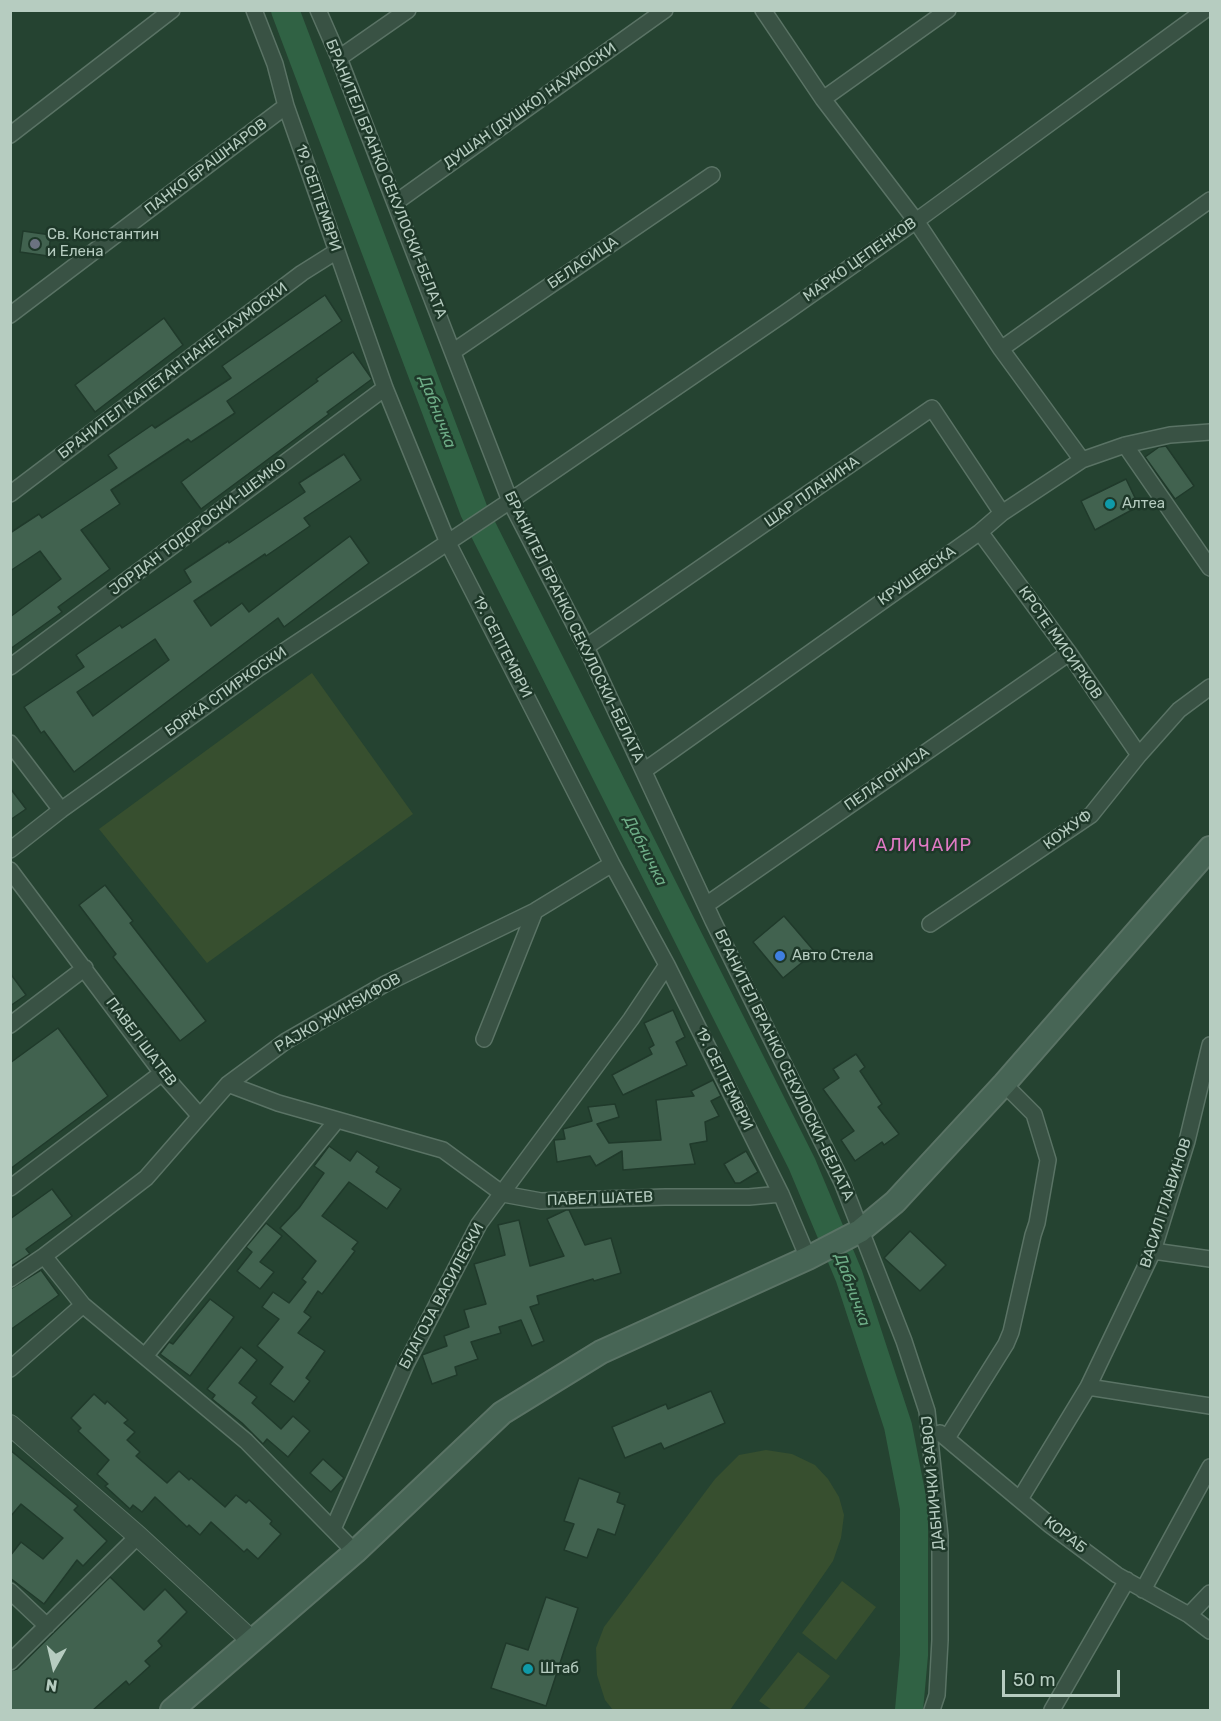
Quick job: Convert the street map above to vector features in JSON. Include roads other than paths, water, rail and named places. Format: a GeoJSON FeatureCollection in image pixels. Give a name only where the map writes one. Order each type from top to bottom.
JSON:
{"type":"FeatureCollection","features":[{"type":"Feature","properties":{"kind":"main road"},"geometry":{"type":"LineString","coordinates":[[172,1710],[355,1552],[502,1413],[601,1352],[808,1258],[860,1231],[903,1193],[1004,1084],[1210,848]]}},
{"type":"Feature","properties":{"kind":"street"},"geometry":{"type":"LineString","coordinates":[[10,135],[172,10]]}},
{"type":"Feature","properties":{"kind":"street","name":"19. СЕПТЕМВРИ"},"geometry":{"type":"LineString","coordinates":[[254,10],[275,63],[286,106],[385,388],[448,543],[612,864],[667,965],[781,1194],[808,1258]]}},
{"type":"Feature","properties":{"kind":"street","name":"БРАНИТЕЛ БРАНКО СЕКУЛОСКИ-БЕЛАТА"},"geometry":{"type":"LineString","coordinates":[[318,10],[454,351],[510,501],[586,647],[645,770],[706,905],[842,1182],[860,1231]]}},
{"type":"Feature","properties":{"kind":"street"},"geometry":{"type":"LineString","coordinates":[[339,58],[408,10]]}},
{"type":"Feature","properties":{"kind":"street","name":"ДУШАН (ДУШКО) НАУМОСКИ"},"geometry":{"type":"LineString","coordinates":[[395,202],[665,10]]}},
{"type":"Feature","properties":{"kind":"street"},"geometry":{"type":"LineString","coordinates":[[763,10],[823,99],[916,221],[1001,349],[1082,460]]}},
{"type":"Feature","properties":{"kind":"street"},"geometry":{"type":"LineString","coordinates":[[823,99],[948,10]]}},
{"type":"Feature","properties":{"kind":"street","name":"МАРКО ЦЕПЕНКОВ"},"geometry":{"type":"LineString","coordinates":[[448,543],[916,221],[1204,10]]}},
{"type":"Feature","properties":{"kind":"street","name":"ПАНКО БРАШНАРОВ"},"geometry":{"type":"LineString","coordinates":[[10,315],[286,106]]}},
{"type":"Feature","properties":{"kind":"street","name":"БЕЛАСИЦА"},"geometry":{"type":"LineString","coordinates":[[454,351],[712,175]]}},
{"type":"Feature","properties":{"kind":"street"},"geometry":{"type":"LineString","coordinates":[[1001,349],[1210,200]]}},
{"type":"Feature","properties":{"kind":"street","name":"БРАНИТЕЛ КАПЕТАН НАНЕ НАУМОСКИ"},"geometry":{"type":"LineString","coordinates":[[10,494],[302,273],[337,251]]}},
{"type":"Feature","properties":{"kind":"street","name":"ЈОРДАН ТОДОРОСКИ-ШЕМКО"},"geometry":{"type":"LineString","coordinates":[[10,667],[385,388]]}},
{"type":"Feature","properties":{"kind":"street","name":"ШАР ПЛАНИНА"},"geometry":{"type":"LineString","coordinates":[[586,647],[932,408],[1002,513]]}},
{"type":"Feature","properties":{"kind":"street","name":"КРУШЕВСКА"},"geometry":{"type":"LineString","coordinates":[[645,770],[980,532],[1002,513],[1082,460],[1125,445],[1170,435],[1210,432]]}},
{"type":"Feature","properties":{"kind":"street"},"geometry":{"type":"LineString","coordinates":[[1125,445],[1210,568]]}},
{"type":"Feature","properties":{"kind":"street","name":"КРСТЕ МИСИРКОВ"},"geometry":{"type":"LineString","coordinates":[[980,532],[1069,653],[1139,755]]}},
{"type":"Feature","properties":{"kind":"street","name":"БОРКА СПИРКОСКИ"},"geometry":{"type":"LineString","coordinates":[[10,850],[61,810],[259,668],[448,543]]}},
{"type":"Feature","properties":{"kind":"street","name":"ПЕЛАГОНИЈА"},"geometry":{"type":"LineString","coordinates":[[706,905],[1069,653]]}},
{"type":"Feature","properties":{"kind":"street","name":"КОЖУФ"},"geometry":{"type":"LineString","coordinates":[[930,924],[1091,815],[1179,710],[1210,687]]}},
{"type":"Feature","properties":{"kind":"street"},"geometry":{"type":"LineString","coordinates":[[10,743],[61,810]]}},
{"type":"Feature","properties":{"kind":"street","name":"РАЈКО ЖИНЅИФОВ"},"geometry":{"type":"LineString","coordinates":[[10,1279],[44,1256],[146,1178],[228,1084],[286,1041],[385,984],[535,910],[612,864]]}},
{"type":"Feature","properties":{"kind":"street","name":"ПАВЕЛ ШАТЕВ"},"geometry":{"type":"LineString","coordinates":[[10,870],[162,1073],[199,1115]]}},
{"type":"Feature","properties":{"kind":"street"},"geometry":{"type":"LineString","coordinates":[[484,1039],[535,910]]}},
{"type":"Feature","properties":{"kind":"street","name":"БЛАГОЈА ВАСИЛЕСКИ"},"geometry":{"type":"LineString","coordinates":[[333,1529],[406,1364],[479,1224],[624,1028],[667,965]]}},
{"type":"Feature","properties":{"kind":"street"},"geometry":{"type":"LineString","coordinates":[[10,1025],[85,968]]}},
{"type":"Feature","properties":{"kind":"street","name":"ВАСИЛ ГЛАВИНОВ"},"geometry":{"type":"LineString","coordinates":[[1020,1499],[1088,1387],[1153,1251],[1187,1141],[1210,1045]]}},
{"type":"Feature","properties":{"kind":"street"},"geometry":{"type":"LineString","coordinates":[[10,1188],[162,1073]]}},
{"type":"Feature","properties":{"kind":"street","name":"ПАВЕЛ ШАТЕВ"},"geometry":{"type":"LineString","coordinates":[[228,1084],[278,1103],[443,1150],[503,1194],[541,1201],[749,1197],[781,1194]]}},
{"type":"Feature","properties":{"kind":"street"},"geometry":{"type":"LineString","coordinates":[[947,1438],[1006,1344],[1011,1332],[1037,1223],[1048,1160],[1034,1114],[1004,1084]]}},
{"type":"Feature","properties":{"kind":"street"},"geometry":{"type":"LineString","coordinates":[[145,1356],[337,1120]]}},
{"type":"Feature","properties":{"kind":"street","name":"ДАБНИЧКИ ЗАВОЈ"},"geometry":{"type":"LineString","coordinates":[[860,1231],[904,1341],[927,1411],[940,1536],[937,1695],[932,1710]]}},
{"type":"Feature","properties":{"kind":"street"},"geometry":{"type":"LineString","coordinates":[[1153,1251],[1210,1258]]}},
{"type":"Feature","properties":{"kind":"street"},"geometry":{"type":"LineString","coordinates":[[44,1256],[83,1305],[246,1441],[355,1552]]}},
{"type":"Feature","properties":{"kind":"street"},"geometry":{"type":"LineString","coordinates":[[10,1368],[83,1305]]}},
{"type":"Feature","properties":{"kind":"street"},"geometry":{"type":"LineString","coordinates":[[1088,1387],[1210,1406]]}},
{"type":"Feature","properties":{"kind":"street"},"geometry":{"type":"LineString","coordinates":[[10,1425],[138,1536],[252,1641]]}},
{"type":"Feature","properties":{"kind":"street","name":"КОРАБ"},"geometry":{"type":"LineString","coordinates":[[929,1425],[1117,1575],[1189,1615],[1210,1631]]}},
{"type":"Feature","properties":{"kind":"street"},"geometry":{"type":"LineString","coordinates":[[1143,1590],[1210,1467]]}},
{"type":"Feature","properties":{"kind":"street"},"geometry":{"type":"LineString","coordinates":[[10,1662],[138,1536]]}},
{"type":"Feature","properties":{"kind":"street"},"geometry":{"type":"LineString","coordinates":[[1052,1710],[1127,1580]]}},
{"type":"Feature","properties":{"kind":"street"},"geometry":{"type":"LineString","coordinates":[[10,1591],[47,1626]]}},
{"type":"Feature","properties":{"kind":"street"},"geometry":{"type":"LineString","coordinates":[[1189,1615],[1210,1593]]}},
{"type":"Feature","properties":{"kind":"waterway","name":"Дабничка"},"geometry":{"type":"LineString","coordinates":[[285,10],[474,511],[802,1164],[849,1276],[898,1426],[914,1508],[914,1655],[909,1710]]}},
{"type":"Feature","properties":{"kind":"place","name":"Св. Константин и Елена"},"geometry":{"type":"Point","coordinates":[35,244]}},
{"type":"Feature","properties":{"kind":"place","name":"Алтеа"},"geometry":{"type":"Point","coordinates":[1110,504]}},
{"type":"Feature","properties":{"kind":"place","name":"Авто Стела"},"geometry":{"type":"Point","coordinates":[780,956]}},
{"type":"Feature","properties":{"kind":"place","name":"Штаб"},"geometry":{"type":"Point","coordinates":[528,1669]}},
{"type":"Feature","properties":{"kind":"district","name":"АЛИЧАИР"},"geometry":{"type":"Point","coordinates":[924,846]}}]}
